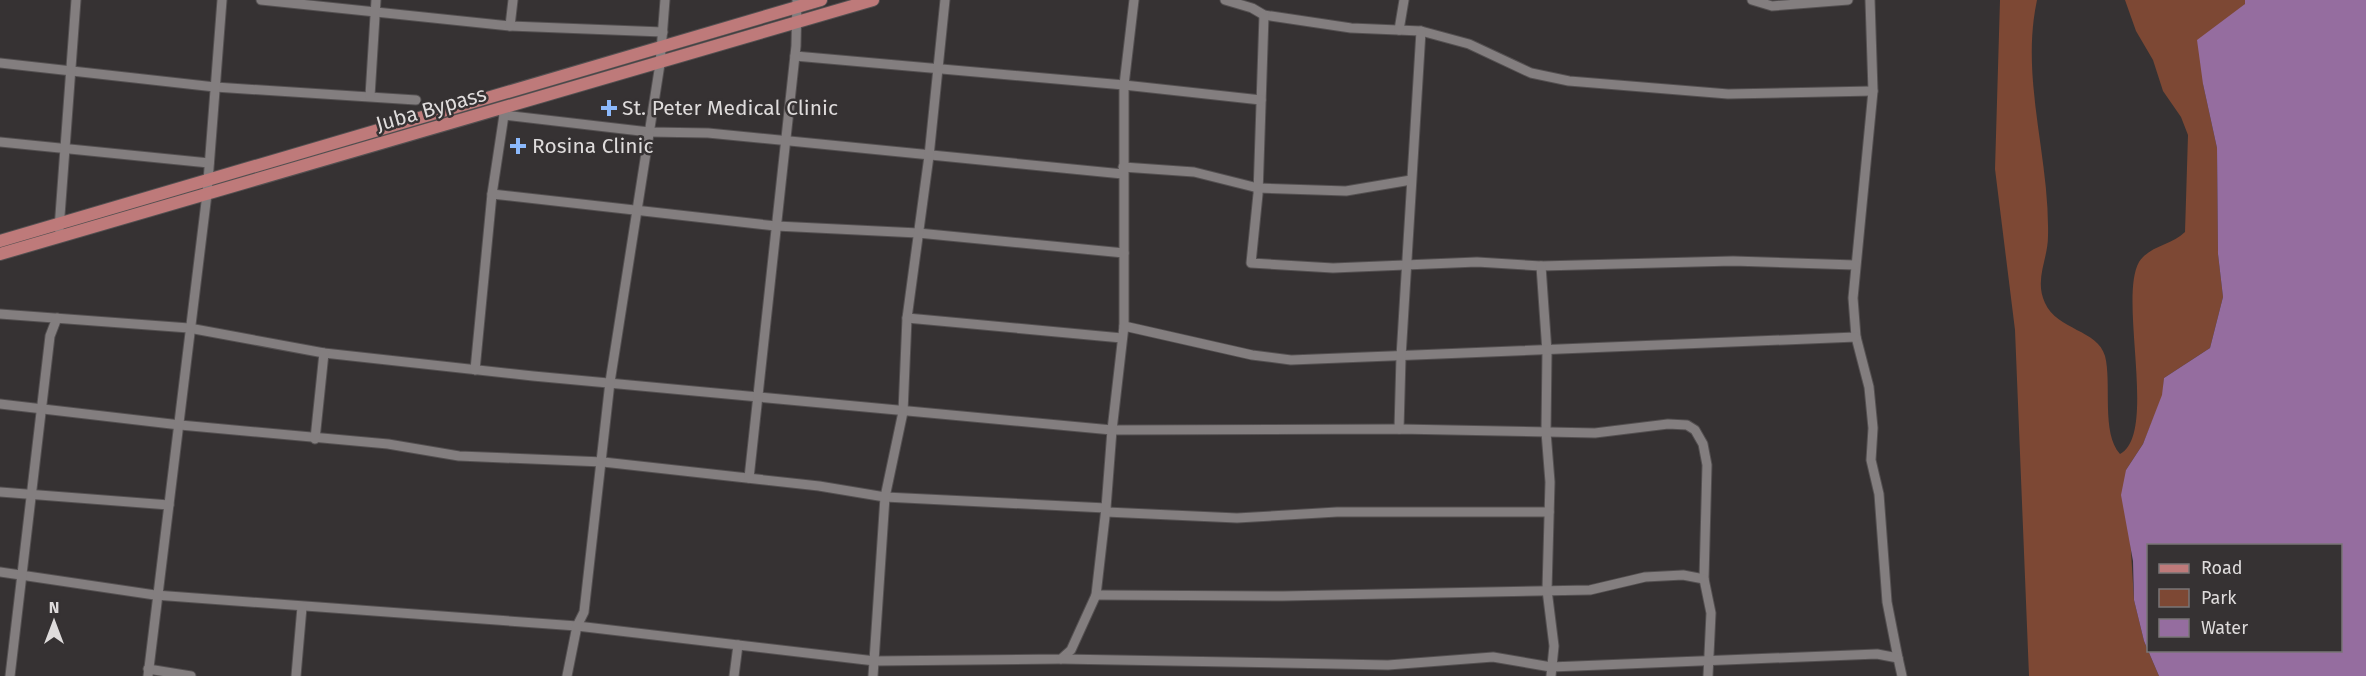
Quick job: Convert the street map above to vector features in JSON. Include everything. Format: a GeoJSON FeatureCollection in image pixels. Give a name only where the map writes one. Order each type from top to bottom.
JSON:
{"type":"FeatureCollection","features":[{"type":"Feature","properties":{"kind":"main road","name":"Juba Bypass"},"geometry":{"type":"LineString","coordinates":[[0,241],[661,48],[797,4],[821,0]]}},
{"type":"Feature","properties":{"kind":"main road","name":"Juba Bypass"},"geometry":{"type":"LineString","coordinates":[[0,254],[502,112],[873,0]]}},
{"type":"Feature","properties":{"kind":"street"},"geometry":{"type":"LineString","coordinates":[[59,238],[69,71],[76,0]]}},
{"type":"Feature","properties":{"kind":"street"},"geometry":{"type":"LineString","coordinates":[[190,676],[148,673],[207,194],[222,0]]}},
{"type":"Feature","properties":{"kind":"street"},"geometry":{"type":"LineString","coordinates":[[261,0],[510,26],[663,32]]}},
{"type":"Feature","properties":{"kind":"street"},"geometry":{"type":"LineString","coordinates":[[370,96],[376,0]]}},
{"type":"Feature","properties":{"kind":"street"},"geometry":{"type":"LineString","coordinates":[[510,26],[513,0]]}},
{"type":"Feature","properties":{"kind":"street"},"geometry":{"type":"LineString","coordinates":[[567,676],[577,626],[584,612],[603,462],[610,382],[660,64],[665,0]]}},
{"type":"Feature","properties":{"kind":"street"},"geometry":{"type":"LineString","coordinates":[[873,676],[885,497],[903,412],[907,318],[929,156],[945,0]]}},
{"type":"Feature","properties":{"kind":"street"},"geometry":{"type":"LineString","coordinates":[[1061,659],[1071,650],[1096,595],[1106,510],[1112,430],[1124,327],[1124,85],[1134,0]]}},
{"type":"Feature","properties":{"kind":"street"},"geometry":{"type":"LineString","coordinates":[[1225,0],[1252,8],[1264,15],[1351,28],[1421,31],[1469,44],[1531,73],[1569,81],[1728,94],[1873,91]]}},
{"type":"Feature","properties":{"kind":"street"},"geometry":{"type":"LineString","coordinates":[[1399,30],[1404,0]]}},
{"type":"Feature","properties":{"kind":"street"},"geometry":{"type":"LineString","coordinates":[[1752,0],[1772,6],[1848,0]]}},
{"type":"Feature","properties":{"kind":"street"},"geometry":{"type":"LineString","coordinates":[[1870,0],[1873,91],[1855,265],[1856,337],[1869,387],[1873,428],[1871,460],[1879,494],[1887,602],[1902,676]]}},
{"type":"Feature","properties":{"kind":"street"},"geometry":{"type":"LineString","coordinates":[[749,478],[795,56],[797,4]]}},
{"type":"Feature","properties":{"kind":"street"},"geometry":{"type":"LineString","coordinates":[[1264,15],[1258,188],[1251,263],[1333,268],[1477,262],[1541,266],[1733,261],[1855,265]]}},
{"type":"Feature","properties":{"kind":"street"},"geometry":{"type":"LineString","coordinates":[[1399,429],[1401,357],[1421,31]]}},
{"type":"Feature","properties":{"kind":"street"},"geometry":{"type":"LineString","coordinates":[[795,56],[1124,85],[1261,100]]}},
{"type":"Feature","properties":{"kind":"street"},"geometry":{"type":"LineString","coordinates":[[0,63],[215,87],[416,100]]}},
{"type":"Feature","properties":{"kind":"street"},"geometry":{"type":"LineString","coordinates":[[475,370],[502,112],[649,132],[708,133],[929,156],[1123,170],[1194,172],[1258,188],[1346,191],[1411,180]]}},
{"type":"Feature","properties":{"kind":"street"},"geometry":{"type":"LineString","coordinates":[[0,142],[209,163]]}},
{"type":"Feature","properties":{"kind":"street"},"geometry":{"type":"LineString","coordinates":[[492,194],[776,226],[918,233],[1124,253]]}},
{"type":"Feature","properties":{"kind":"street"},"geometry":{"type":"LineString","coordinates":[[1541,266],[1547,352],[1547,591],[1554,646],[1551,671]]}},
{"type":"Feature","properties":{"kind":"street"},"geometry":{"type":"LineString","coordinates":[[0,314],[189,328],[324,353],[475,370],[1112,430],[1399,429],[1595,433],[1668,424],[1687,425],[1695,430],[1703,444],[1707,465],[1704,579],[1711,613],[1708,676]]}},
{"type":"Feature","properties":{"kind":"street"},"geometry":{"type":"LineString","coordinates":[[10,676],[32,495],[40,407],[50,336],[57,318]]}},
{"type":"Feature","properties":{"kind":"street"},"geometry":{"type":"LineString","coordinates":[[907,318],[1122,338]]}},
{"type":"Feature","properties":{"kind":"street"},"geometry":{"type":"LineString","coordinates":[[1124,327],[1252,355],[1291,360],[1547,352],[1856,337]]}},
{"type":"Feature","properties":{"kind":"street"},"geometry":{"type":"LineString","coordinates":[[315,439],[324,353]]}},
{"type":"Feature","properties":{"kind":"street"},"geometry":{"type":"LineString","coordinates":[[0,404],[315,439],[388,444],[459,456],[603,462],[749,478],[885,497],[1237,518],[1337,512],[1548,512]]}},
{"type":"Feature","properties":{"kind":"street"},"geometry":{"type":"LineString","coordinates":[[0,492],[169,505]]}},
{"type":"Feature","properties":{"kind":"street"},"geometry":{"type":"LineString","coordinates":[[0,572],[156,595],[577,626],[874,661],[1061,659],[1388,665],[1493,657],[1551,671],[1877,654],[1898,658]]}},
{"type":"Feature","properties":{"kind":"street"},"geometry":{"type":"LineString","coordinates":[[1096,595],[1283,596],[1590,590],[1645,577],[1683,575],[1704,579]]}},
{"type":"Feature","properties":{"kind":"street"},"geometry":{"type":"LineString","coordinates":[[296,676],[302,607]]}},
{"type":"Feature","properties":{"kind":"street"},"geometry":{"type":"LineString","coordinates":[[734,676],[738,645]]}},
{"type":"Feature","properties":{"kind":"green space"},"geometry":{"type":"Polygon","coordinates":[[[2000,0],[2037,0],[2032,59],[2045,177],[2048,236],[2041,278],[2042,294],[2045,303],[2058,319],[2086,335],[2101,347],[2107,367],[2111,434],[2120,454],[2131,442],[2136,421],[2134,280],[2139,262],[2143,257],[2185,232],[2188,135],[2181,117],[2163,91],[2153,60],[2136,31],[2125,0],[2245,0],[2203,84],[2217,148],[2218,254],[2223,297],[2210,348],[2164,378],[2163,395],[2143,444],[2126,470],[2134,600],[2147,652],[2159,676],[2029,676],[2015,330],[1995,169],[2000,0]]]}},
{"type":"Feature","properties":{"kind":"water"},"geometry":{"type":"Polygon","coordinates":[[[2245,0],[2366,0],[2366,676],[2159,676],[2149,652],[2342,652],[2342,544],[2147,544],[2147,648],[2144,641],[2134,600],[2133,561],[2121,495],[2126,470],[2143,444],[2162,395],[2164,378],[2210,348],[2223,297],[2218,254],[2217,148],[2203,84],[2197,40],[2245,4],[2245,0]]]}},
{"type":"Feature","properties":{"kind":"place","name":"St. Peter Medical Clinic"},"geometry":{"type":"Point","coordinates":[609,108]}},
{"type":"Feature","properties":{"kind":"place","name":"Rosina Clinic"},"geometry":{"type":"Point","coordinates":[518,146]}}]}
